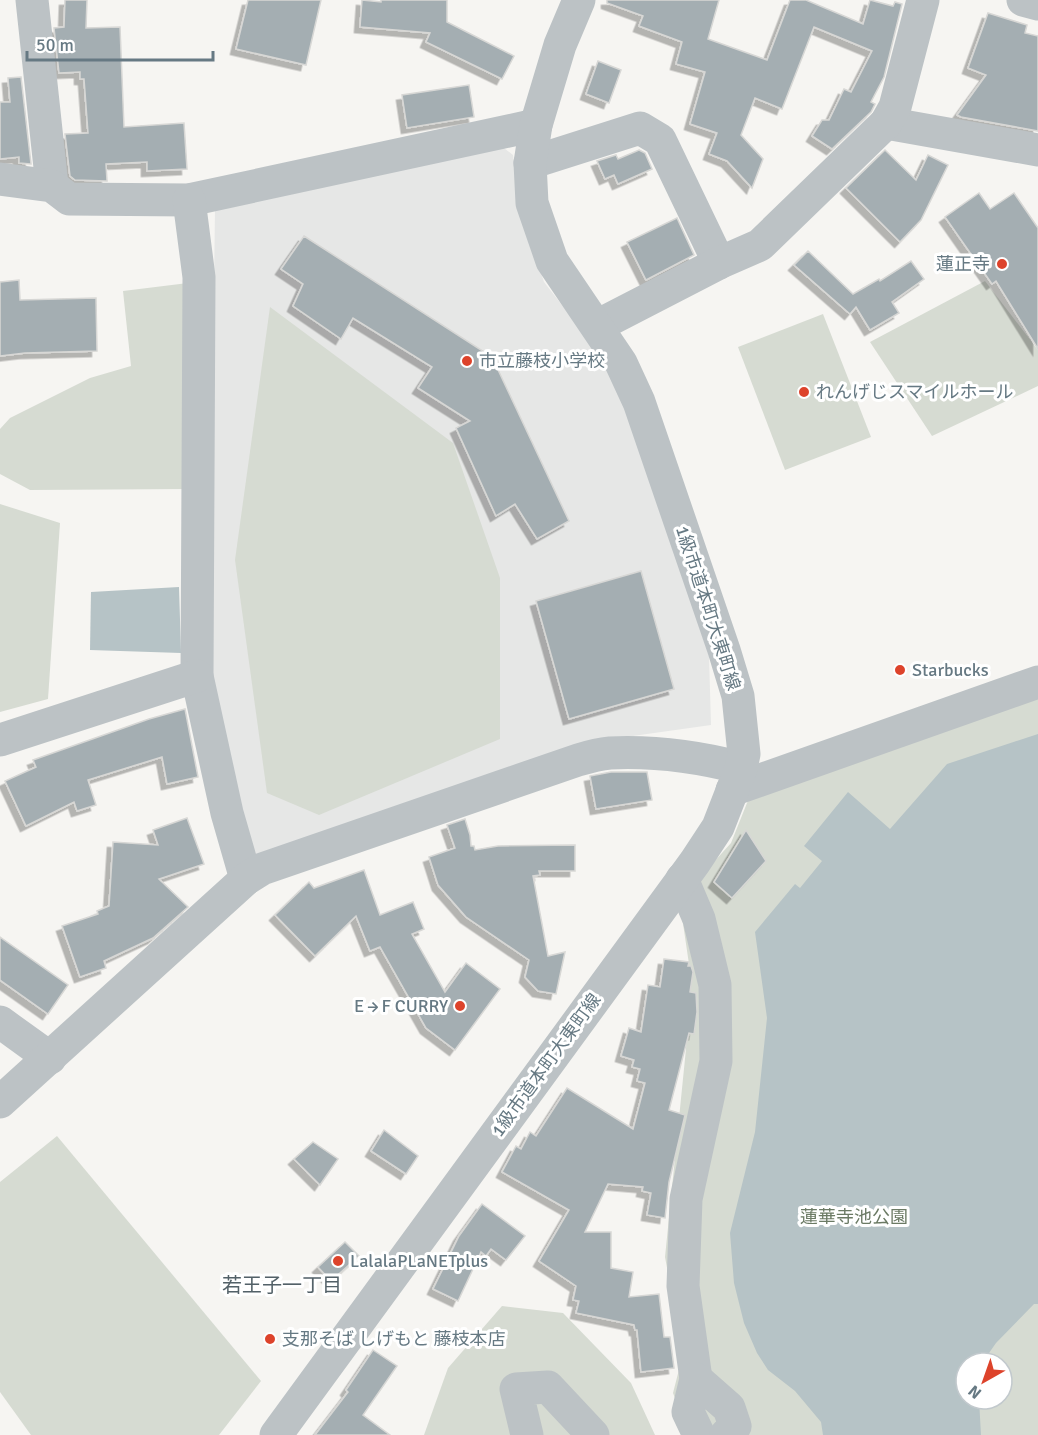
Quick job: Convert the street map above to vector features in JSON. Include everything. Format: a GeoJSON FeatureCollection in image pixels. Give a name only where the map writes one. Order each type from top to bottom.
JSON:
{"type":"FeatureCollection","features":[{"type":"Feature","properties":{"kind":"street"},"geometry":{"type":"LineString","coordinates":[[32,0],[52,186]]}},
{"type":"Feature","properties":{"kind":"street","name":"1級市道本町大東町線"},"geometry":{"type":"LineString","coordinates":[[276,1435],[718,827],[744,754],[738,696],[639,402],[621,363],[552,261],[532,203],[530,163],[536,125],[560,45],[579,0]]}},
{"type":"Feature","properties":{"kind":"street"},"geometry":{"type":"LineString","coordinates":[[597,326],[719,263],[760,245],[886,123],[895,106],[923,0]]}},
{"type":"Feature","properties":{"kind":"street"},"geometry":{"type":"LineString","coordinates":[[1023,0],[1038,4]]}},
{"type":"Feature","properties":{"kind":"street"},"geometry":{"type":"LineString","coordinates":[[886,123],[1038,150]]}},
{"type":"Feature","properties":{"kind":"street"},"geometry":{"type":"LineString","coordinates":[[0,179],[52,186],[69,200],[189,200],[536,125]]}},
{"type":"Feature","properties":{"kind":"street"},"geometry":{"type":"LineString","coordinates":[[530,163],[640,128],[660,140],[719,263]]}},
{"type":"Feature","properties":{"kind":"street"},"geometry":{"type":"LineString","coordinates":[[189,200],[199,277],[197,676],[227,813],[246,879]]}},
{"type":"Feature","properties":{"kind":"street"},"geometry":{"type":"LineString","coordinates":[[0,740],[197,676]]}},
{"type":"Feature","properties":{"kind":"street"},"geometry":{"type":"LineString","coordinates":[[0,1102],[246,879],[286,859],[578,760],[609,753],[698,757],[736,779],[1038,682]]}},
{"type":"Feature","properties":{"kind":"street"},"geometry":{"type":"LineString","coordinates":[[682,879],[699,919],[715,986],[716,1061],[686,1199],[683,1286],[696,1379],[688,1412],[699,1435]]}},
{"type":"Feature","properties":{"kind":"street"},"geometry":{"type":"LineString","coordinates":[[0,1022],[50,1058]]}},
{"type":"Feature","properties":{"kind":"street"},"geometry":{"type":"LineString","coordinates":[[696,1379],[729,1408],[735,1426],[726,1435]]}},
{"type":"Feature","properties":{"kind":"street"},"geometry":{"type":"LineString","coordinates":[[527,1435],[516,1389],[548,1387],[593,1435]]}},
{"type":"Feature","properties":{"kind":"shaded area"},"geometry":{"type":"Polygon","coordinates":[[[495,141],[513,155],[520,209],[544,282],[614,372],[709,656],[711,725],[590,742],[253,857],[209,675],[215,209],[495,141]]]}},
{"type":"Feature","properties":{"kind":"shaded area"},"geometry":{"type":"Polygon","coordinates":[[[179,587],[181,653],[90,650],[91,592],[179,587]]]}},
{"type":"Feature","properties":{"kind":"shaded area","name":"蓮華寺池公園"},"geometry":{"type":"Polygon","coordinates":[[[1038,734],[1038,1304],[1034,1304],[990,1351],[954,1351],[954,1411],[980,1411],[981,1435],[823,1435],[821,1422],[795,1391],[768,1370],[757,1353],[744,1323],[734,1283],[730,1233],[755,1132],[767,1018],[755,932],[795,884],[800,888],[822,861],[804,846],[848,792],[890,829],[947,764],[1038,734]]]}},
{"type":"Feature","properties":{"kind":"green space"},"geometry":{"type":"Polygon","coordinates":[[[985,281],[1038,350],[1038,386],[932,436],[870,342],[985,281]]]}},
{"type":"Feature","properties":{"kind":"green space"},"geometry":{"type":"Polygon","coordinates":[[[188,283],[189,489],[30,490],[0,474],[0,429],[10,418],[90,378],[131,366],[123,291],[188,283]]]}},
{"type":"Feature","properties":{"kind":"green space"},"geometry":{"type":"Polygon","coordinates":[[[270,307],[453,443],[500,578],[500,739],[319,815],[267,793],[235,560],[270,307]]]}},
{"type":"Feature","properties":{"kind":"green space","name":"れんげじスマイルホール"},"geometry":{"type":"Polygon","coordinates":[[[823,314],[871,437],[785,470],[738,347],[823,314]]]}},
{"type":"Feature","properties":{"kind":"green space"},"geometry":{"type":"Polygon","coordinates":[[[0,504],[60,523],[48,699],[0,712],[0,504]]]}},
{"type":"Feature","properties":{"kind":"green space","name":"蓮華寺池公園"},"geometry":{"type":"Polygon","coordinates":[[[1038,698],[1038,1435],[689,1435],[673,1393],[683,1354],[665,1257],[686,1049],[690,971],[680,903],[731,843],[751,793],[1038,698]]]}},
{"type":"Feature","properties":{"kind":"green space"},"geometry":{"type":"Polygon","coordinates":[[[57,1136],[261,1381],[219,1435],[31,1435],[0,1392],[0,1182],[57,1136]]]}},
{"type":"Feature","properties":{"kind":"green space"},"geometry":{"type":"Polygon","coordinates":[[[502,1306],[563,1313],[631,1383],[655,1435],[424,1435],[448,1368],[502,1306]]]}},
{"type":"Feature","properties":{"kind":"building"},"geometry":{"type":"Polygon","coordinates":[[[65,0],[87,0],[86,28],[120,27],[124,127],[184,123],[187,169],[147,171],[147,162],[106,164],[107,181],[75,180],[70,176],[65,134],[88,133],[84,79],[80,79],[80,72],[59,73],[54,28],[64,27],[65,0]]]}},
{"type":"Feature","properties":{"kind":"building"},"geometry":{"type":"Polygon","coordinates":[[[248,0],[321,0],[306,65],[236,49],[248,0]]]}},
{"type":"Feature","properties":{"kind":"building"},"geometry":{"type":"Polygon","coordinates":[[[362,0],[381,2],[381,0],[447,0],[447,22],[514,56],[502,79],[426,42],[430,33],[360,27],[362,0]]]}},
{"type":"Feature","properties":{"kind":"building"},"geometry":{"type":"Polygon","coordinates":[[[607,0],[719,0],[708,39],[767,60],[790,0],[806,0],[863,24],[870,0],[893,6],[895,2],[902,4],[884,77],[871,102],[875,104],[871,112],[832,149],[812,136],[822,120],[829,120],[844,89],[851,92],[872,51],[814,27],[782,109],[755,98],[741,135],[763,159],[752,188],[727,161],[709,154],[717,133],[690,124],[705,72],[676,64],[682,42],[639,26],[643,16],[607,3],[607,0]]]}},
{"type":"Feature","properties":{"kind":"building"},"geometry":{"type":"Polygon","coordinates":[[[988,13],[1027,25],[1025,33],[1038,36],[1038,131],[957,115],[986,75],[968,68],[988,13]]]}},
{"type":"Feature","properties":{"kind":"building"},"geometry":{"type":"Polygon","coordinates":[[[598,61],[621,70],[609,103],[586,94],[598,61]]]}},
{"type":"Feature","properties":{"kind":"building"},"geometry":{"type":"Polygon","coordinates":[[[21,77],[31,164],[19,163],[19,157],[0,159],[0,102],[10,102],[8,78],[21,77]]]}},
{"type":"Feature","properties":{"kind":"building"},"geometry":{"type":"Polygon","coordinates":[[[469,85],[474,117],[407,128],[402,95],[469,85]]]}},
{"type":"Feature","properties":{"kind":"building"},"geometry":{"type":"Polygon","coordinates":[[[639,150],[645,153],[652,169],[618,184],[614,175],[605,179],[597,161],[616,155],[618,159],[639,150]]]}},
{"type":"Feature","properties":{"kind":"building"},"geometry":{"type":"Polygon","coordinates":[[[885,150],[916,180],[928,155],[948,165],[921,220],[900,242],[846,188],[885,150]]]}},
{"type":"Feature","properties":{"kind":"building","name":"蓮正寺"},"geometry":{"type":"Polygon","coordinates":[[[979,193],[990,209],[1014,193],[1038,228],[1038,349],[996,281],[992,284],[945,217],[979,193]]]}},
{"type":"Feature","properties":{"kind":"building"},"geometry":{"type":"Polygon","coordinates":[[[677,218],[694,255],[646,280],[627,242],[677,218]]]}},
{"type":"Feature","properties":{"kind":"building"},"geometry":{"type":"Polygon","coordinates":[[[304,236],[492,357],[569,521],[537,539],[515,504],[496,516],[456,428],[470,421],[418,388],[432,367],[353,318],[341,339],[293,306],[303,284],[281,269],[304,236]]]}},
{"type":"Feature","properties":{"kind":"building"},"geometry":{"type":"Polygon","coordinates":[[[808,251],[853,294],[879,279],[880,281],[911,261],[924,279],[892,302],[899,313],[870,330],[856,307],[850,314],[794,265],[808,251]]]}},
{"type":"Feature","properties":{"kind":"building"},"geometry":{"type":"Polygon","coordinates":[[[19,280],[20,300],[96,298],[97,351],[0,356],[0,282],[19,280]]]}},
{"type":"Feature","properties":{"kind":"building"},"geometry":{"type":"Polygon","coordinates":[[[641,571],[674,689],[569,719],[536,601],[641,571]]]}},
{"type":"Feature","properties":{"kind":"building"},"geometry":{"type":"Polygon","coordinates":[[[185,709],[198,777],[167,784],[162,757],[88,780],[96,805],[77,811],[74,802],[26,826],[5,781],[36,767],[33,760],[149,719],[185,709]]]}},
{"type":"Feature","properties":{"kind":"building"},"geometry":{"type":"Polygon","coordinates":[[[611,772],[647,772],[652,800],[596,809],[590,776],[611,772]]]}},
{"type":"Feature","properties":{"kind":"building"},"geometry":{"type":"Polygon","coordinates":[[[187,818],[204,864],[159,879],[188,907],[153,938],[104,961],[106,968],[80,977],[62,926],[98,914],[97,911],[109,906],[113,842],[158,845],[153,830],[187,818]]]}},
{"type":"Feature","properties":{"kind":"building"},"geometry":{"type":"Polygon","coordinates":[[[465,819],[471,846],[474,846],[475,850],[498,846],[575,845],[575,871],[539,871],[540,875],[533,876],[548,956],[565,952],[556,994],[538,991],[525,977],[529,960],[466,917],[438,885],[429,857],[455,848],[447,825],[465,819]]]}},
{"type":"Feature","properties":{"kind":"building"},"geometry":{"type":"Polygon","coordinates":[[[746,830],[766,861],[732,898],[714,882],[746,830]]]}},
{"type":"Feature","properties":{"kind":"building"},"geometry":{"type":"Polygon","coordinates":[[[364,870],[380,915],[413,902],[424,929],[412,934],[445,992],[466,963],[500,989],[455,1050],[426,1028],[380,947],[370,951],[356,916],[315,956],[275,915],[309,882],[314,888],[364,870]]]}},
{"type":"Feature","properties":{"kind":"building"},"geometry":{"type":"Polygon","coordinates":[[[0,937],[68,985],[48,1014],[0,980],[0,937]]]}},
{"type":"Feature","properties":{"kind":"building"},"geometry":{"type":"Polygon","coordinates":[[[664,959],[689,962],[688,966],[691,966],[693,972],[690,992],[696,993],[697,1012],[694,1034],[689,1033],[669,1110],[685,1115],[669,1182],[665,1218],[647,1215],[651,1193],[642,1191],[643,1187],[608,1184],[585,1232],[611,1232],[611,1268],[633,1272],[629,1297],[659,1294],[664,1337],[670,1337],[674,1368],[641,1372],[637,1330],[634,1325],[576,1313],[579,1301],[573,1300],[576,1286],[539,1261],[569,1210],[502,1172],[516,1146],[521,1149],[530,1132],[536,1136],[567,1088],[633,1129],[645,1083],[637,1081],[640,1069],[632,1067],[634,1060],[621,1056],[629,1028],[641,1032],[648,985],[660,987],[664,959]]]}},
{"type":"Feature","properties":{"kind":"building"},"geometry":{"type":"Polygon","coordinates":[[[384,1130],[418,1156],[406,1174],[371,1151],[384,1130]]]}},
{"type":"Feature","properties":{"kind":"building"},"geometry":{"type":"Polygon","coordinates":[[[313,1142],[338,1159],[320,1185],[294,1159],[313,1142]]]}},
{"type":"Feature","properties":{"kind":"building"},"geometry":{"type":"Polygon","coordinates":[[[482,1204],[525,1236],[506,1260],[491,1249],[486,1256],[481,1252],[458,1301],[433,1289],[459,1236],[482,1204]]]}},
{"type":"Feature","properties":{"kind":"building"},"geometry":{"type":"Polygon","coordinates":[[[345,1242],[359,1256],[331,1281],[318,1267],[345,1242]]]}},
{"type":"Feature","properties":{"kind":"building"},"geometry":{"type":"Polygon","coordinates":[[[373,1350],[397,1366],[363,1415],[390,1435],[315,1435],[348,1392],[346,1390],[373,1350]]]}},
{"type":"Feature","properties":{"kind":"place","name":"蓮正寺"},"geometry":{"type":"Point","coordinates":[1002,264]}},
{"type":"Feature","properties":{"kind":"place","name":"市立藤枝小学校"},"geometry":{"type":"Point","coordinates":[467,361]}},
{"type":"Feature","properties":{"kind":"place","name":"れんげじスマイルホール"},"geometry":{"type":"Point","coordinates":[804,392]}},
{"type":"Feature","properties":{"kind":"place","name":"Starbucks"},"geometry":{"type":"Point","coordinates":[900,670]}},
{"type":"Feature","properties":{"kind":"place","name":"E→F CURRY"},"geometry":{"type":"Point","coordinates":[460,1006]}},
{"type":"Feature","properties":{"kind":"place","name":"LalalaPLaNETplus"},"geometry":{"type":"Point","coordinates":[338,1261]}},
{"type":"Feature","properties":{"kind":"place","name":"支那そば しげもと 藤枝本店"},"geometry":{"type":"Point","coordinates":[270,1339]}},
{"type":"Feature","properties":{"kind":"district","name":"若王子一丁目"},"geometry":{"type":"Point","coordinates":[282,1285]}}]}
